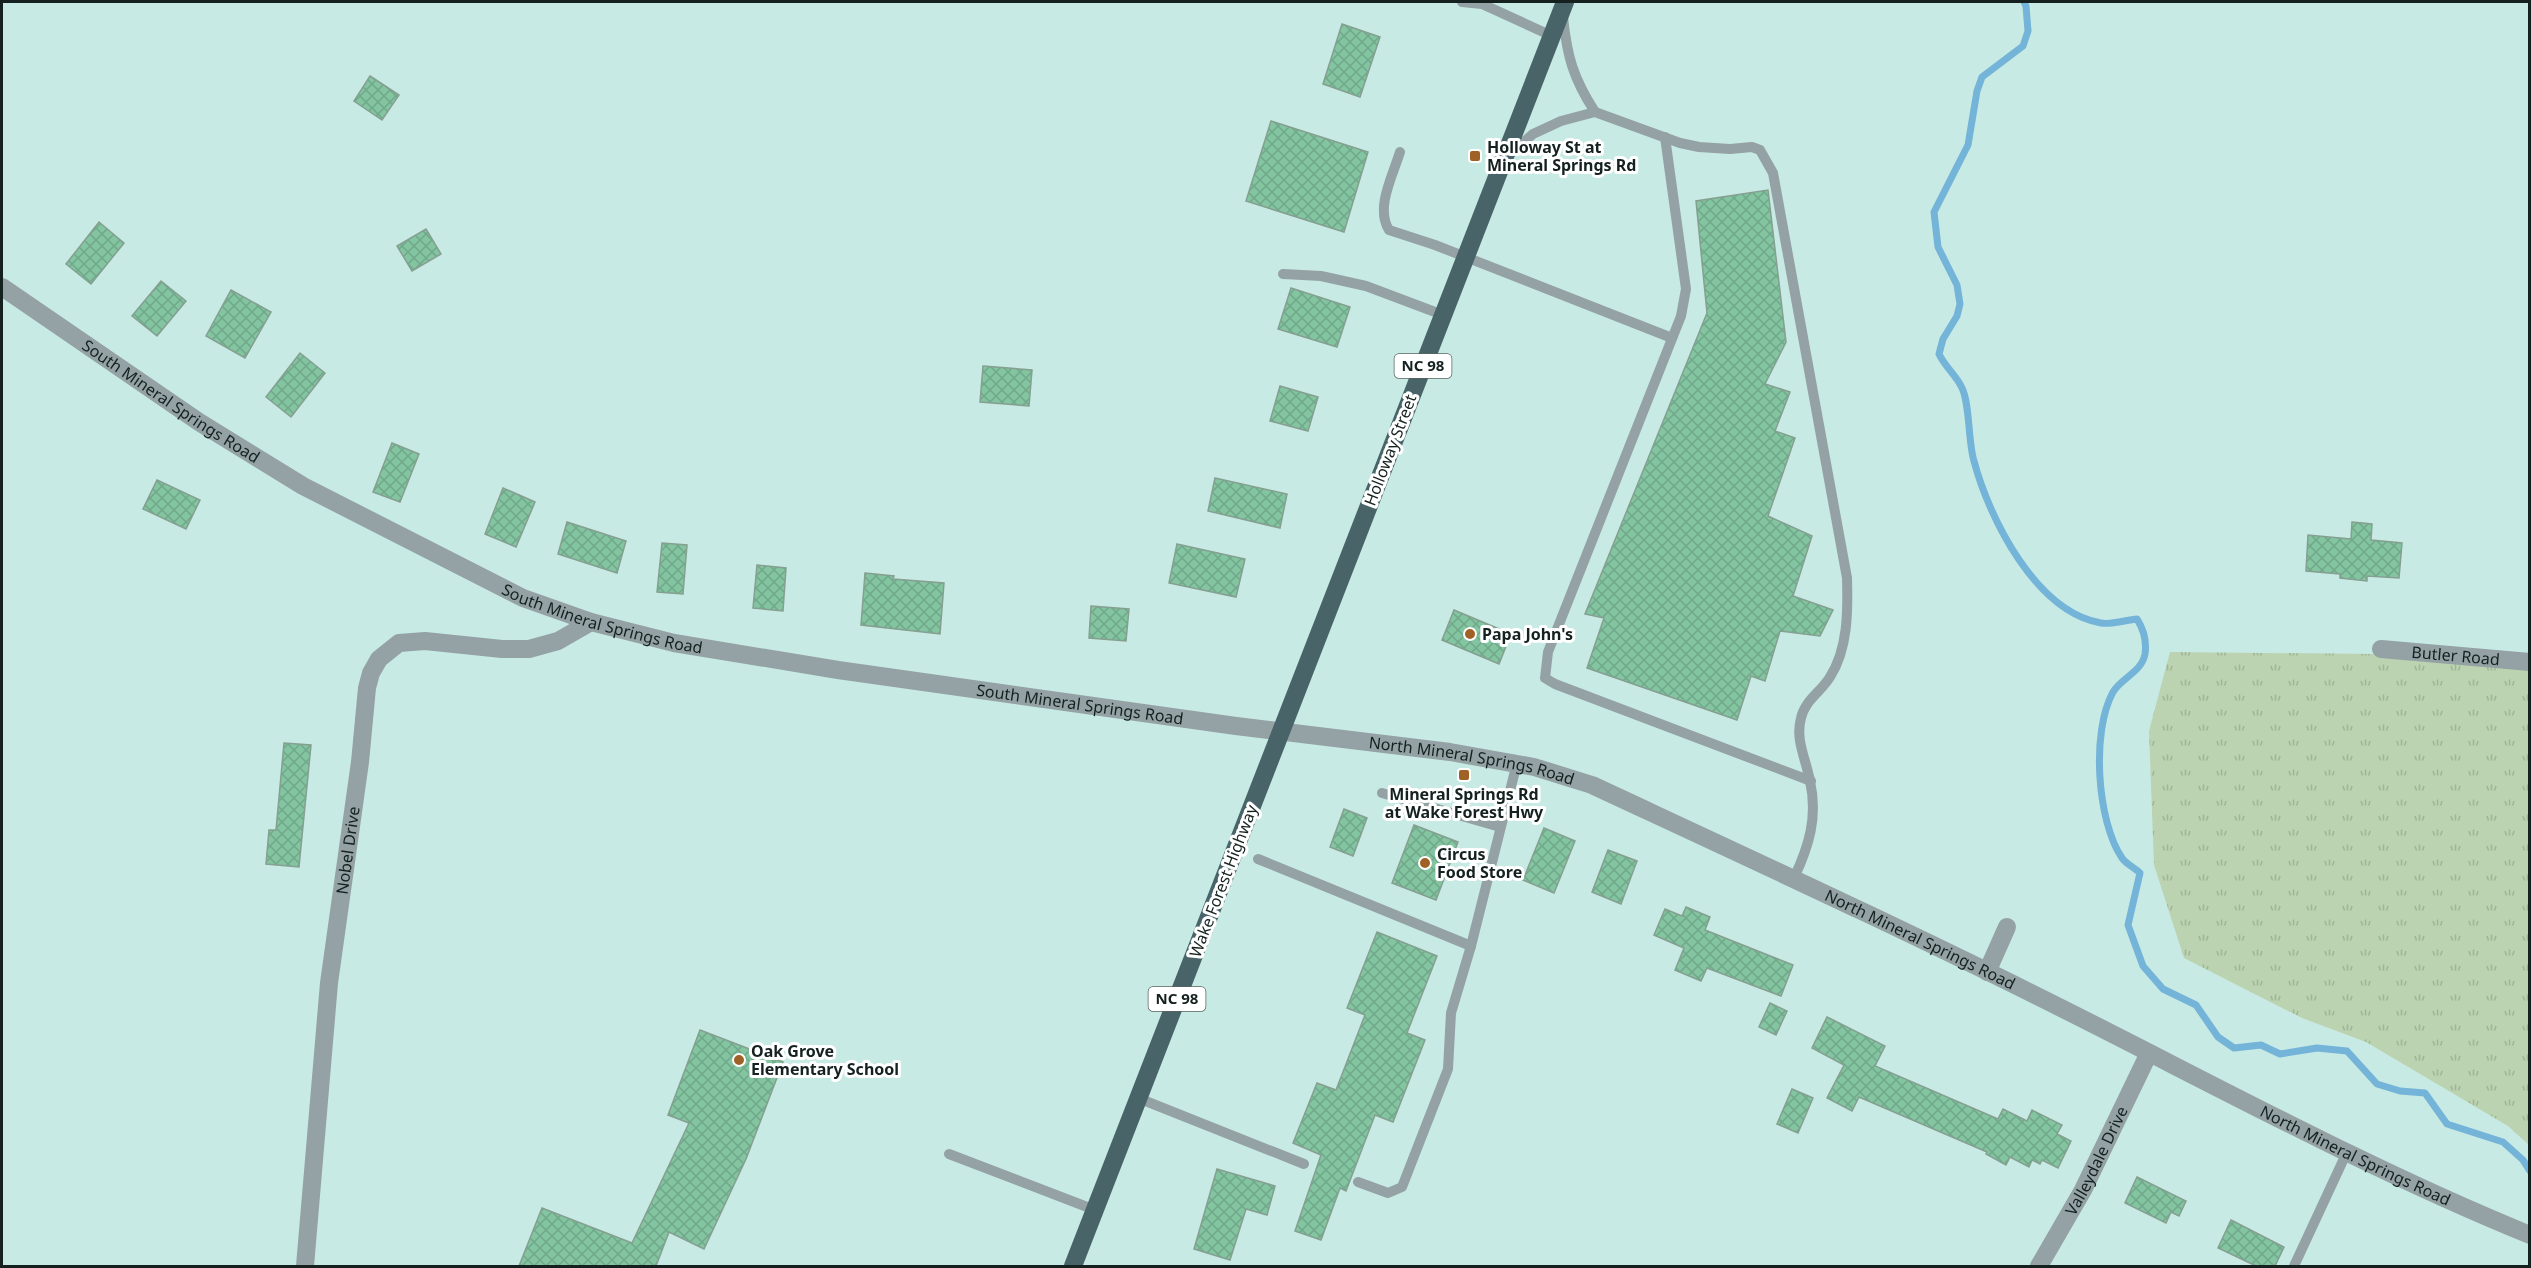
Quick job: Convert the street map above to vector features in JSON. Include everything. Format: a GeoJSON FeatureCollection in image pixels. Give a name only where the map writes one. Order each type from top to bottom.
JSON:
{"type":"FeatureCollection","features":[{"type":"Feature","properties":{"kind":"highway","name":"Holloway Street"},"geometry":{"type":"LineString","coordinates":[[1281,731],[1563,5]]}},
{"type":"Feature","properties":{"kind":"highway","name":"Wake Forest Highway"},"geometry":{"type":"LineString","coordinates":[[1073,1266],[1281,731]]}},
{"type":"Feature","properties":{"kind":"street","name":"South Mineral Springs Road"},"geometry":{"type":"LineString","coordinates":[[2,287],[199,422],[303,486],[523,597],[591,622],[674,643],[838,670],[1281,731]]}},
{"type":"Feature","properties":{"kind":"street","name":"Nobel Drive"},"geometry":{"type":"LineString","coordinates":[[305,1266],[329,983],[360,762],[367,688],[371,673],[379,659],[399,644],[424,641],[502,650],[529,649],[558,641],[591,622]]}},
{"type":"Feature","properties":{"kind":"street","name":"Butler Road"},"geometry":{"type":"LineString","coordinates":[[2381,649],[2529,662]]}},
{"type":"Feature","properties":{"kind":"street","name":"North Mineral Springs Road"},"geometry":{"type":"LineString","coordinates":[[1281,731],[1450,752],[1565,775],[1592,785],[1794,878],[2347,1152],[2529,1235]]}},
{"type":"Feature","properties":{"kind":"street"},"geometry":{"type":"LineString","coordinates":[[1987,972],[2007,927]]}},
{"type":"Feature","properties":{"kind":"street","name":"Valleydale Drive"},"geometry":{"type":"LineString","coordinates":[[2039,1266],[2083,1190],[2149,1053]]}},
{"type":"Feature","properties":{"kind":"lane"},"geometry":{"type":"LineString","coordinates":[[1462,2],[1482,4],[1552,36]]}},
{"type":"Feature","properties":{"kind":"lane"},"geometry":{"type":"LineString","coordinates":[[1563,5],[1567,50],[1578,85],[1595,112]]}},
{"type":"Feature","properties":{"kind":"lane"},"geometry":{"type":"LineString","coordinates":[[1503,160],[1533,134],[1562,121],[1595,112],[1665,138],[1699,147],[1730,149],[1752,147],[1760,150],[1773,173],[1847,578],[1848,601],[1843,649],[1830,678],[1808,702],[1801,717],[1799,740],[1811,781],[1814,815],[1809,845],[1794,878]]}},
{"type":"Feature","properties":{"kind":"lane"},"geometry":{"type":"LineString","coordinates":[[1665,138],[1686,290],[1681,316],[1548,652],[1545,678],[1555,684],[1811,781]]}},
{"type":"Feature","properties":{"kind":"lane"},"geometry":{"type":"LineString","coordinates":[[1401,152],[1383,206],[1384,223],[1389,230],[1466,256],[1672,339]]}},
{"type":"Feature","properties":{"kind":"lane"},"geometry":{"type":"LineString","coordinates":[[1283,274],[1321,276],[1366,286],[1443,315]]}},
{"type":"Feature","properties":{"kind":"lane"},"geometry":{"type":"LineString","coordinates":[[1358,1182],[1388,1193],[1402,1187],[1448,1069],[1451,1013],[1471,946],[1517,764]]}},
{"type":"Feature","properties":{"kind":"lane"},"geometry":{"type":"LineString","coordinates":[[1382,793],[1500,827]]}},
{"type":"Feature","properties":{"kind":"lane"},"geometry":{"type":"LineString","coordinates":[[1258,859],[1471,946]]}},
{"type":"Feature","properties":{"kind":"lane"},"geometry":{"type":"LineString","coordinates":[[1138,1098],[1304,1164]]}},
{"type":"Feature","properties":{"kind":"lane"},"geometry":{"type":"LineString","coordinates":[[2294,1266],[2347,1152]]}},
{"type":"Feature","properties":{"kind":"lane"},"geometry":{"type":"LineString","coordinates":[[949,1154],[1095,1210]]}},
{"type":"Feature","properties":{"kind":"green space"},"geometry":{"type":"Polygon","coordinates":[[[2170,652],[2377,654],[2529,668],[2529,1145],[2508,1126],[2366,1042],[2302,1018],[2184,958],[2154,865],[2149,731],[2170,652]]]}},
{"type":"Feature","properties":{"kind":"building"},"geometry":{"type":"Polygon","coordinates":[[[1342,24],[1380,37],[1360,97],[1323,84],[1342,24]]]}},
{"type":"Feature","properties":{"kind":"building"},"geometry":{"type":"Polygon","coordinates":[[[370,76],[399,95],[382,120],[354,101],[370,76]]]}},
{"type":"Feature","properties":{"kind":"building"},"geometry":{"type":"Polygon","coordinates":[[[1271,121],[1368,152],[1344,232],[1246,201],[1271,121]]]}},
{"type":"Feature","properties":{"kind":"building"},"geometry":{"type":"Polygon","coordinates":[[[1768,190],[1786,342],[1765,384],[1790,392],[1775,431],[1795,438],[1768,516],[1812,536],[1793,596],[1833,610],[1820,636],[1780,631],[1765,681],[1751,676],[1737,720],[1587,668],[1604,618],[1585,614],[1707,313],[1696,201],[1768,190]]]}},
{"type":"Feature","properties":{"kind":"building"},"geometry":{"type":"Polygon","coordinates":[[[99,222],[124,243],[91,284],[66,264],[99,222]]]}},
{"type":"Feature","properties":{"kind":"building"},"geometry":{"type":"Polygon","coordinates":[[[426,229],[441,254],[412,271],[397,246],[426,229]]]}},
{"type":"Feature","properties":{"kind":"building"},"geometry":{"type":"Polygon","coordinates":[[[161,281],[186,301],[157,336],[132,316],[161,281]]]}},
{"type":"Feature","properties":{"kind":"building"},"geometry":{"type":"Polygon","coordinates":[[[1291,288],[1350,307],[1337,347],[1278,329],[1291,288]]]}},
{"type":"Feature","properties":{"kind":"building"},"geometry":{"type":"Polygon","coordinates":[[[231,290],[271,312],[245,358],[206,336],[231,290]]]}},
{"type":"Feature","properties":{"kind":"building"},"geometry":{"type":"Polygon","coordinates":[[[300,353],[325,373],[291,417],[266,397],[300,353]]]}},
{"type":"Feature","properties":{"kind":"building"},"geometry":{"type":"Polygon","coordinates":[[[983,366],[1032,370],[1029,406],[980,402],[983,366]]]}},
{"type":"Feature","properties":{"kind":"building"},"geometry":{"type":"Polygon","coordinates":[[[1280,386],[1318,397],[1308,431],[1270,421],[1280,386]]]}},
{"type":"Feature","properties":{"kind":"building"},"geometry":{"type":"Polygon","coordinates":[[[392,443],[419,454],[400,502],[373,492],[392,443]]]}},
{"type":"Feature","properties":{"kind":"building"},"geometry":{"type":"Polygon","coordinates":[[[1215,478],[1287,494],[1280,528],[1208,511],[1215,478]]]}},
{"type":"Feature","properties":{"kind":"building"},"geometry":{"type":"Polygon","coordinates":[[[157,480],[200,500],[186,529],[143,509],[157,480]]]}},
{"type":"Feature","properties":{"kind":"building"},"geometry":{"type":"Polygon","coordinates":[[[503,488],[535,502],[516,547],[485,534],[503,488]]]}},
{"type":"Feature","properties":{"kind":"building"},"geometry":{"type":"Polygon","coordinates":[[[567,522],[626,541],[617,573],[558,554],[567,522]]]}},
{"type":"Feature","properties":{"kind":"building"},"geometry":{"type":"Polygon","coordinates":[[[2352,522],[2372,524],[2371,540],[2402,543],[2399,578],[2367,576],[2367,581],[2340,578],[2340,574],[2306,571],[2308,535],[2351,539],[2352,522]]]}},
{"type":"Feature","properties":{"kind":"building"},"geometry":{"type":"Polygon","coordinates":[[[662,543],[687,545],[683,594],[657,592],[662,543]]]}},
{"type":"Feature","properties":{"kind":"building"},"geometry":{"type":"Polygon","coordinates":[[[1177,544],[1245,559],[1236,597],[1169,583],[1177,544]]]}},
{"type":"Feature","properties":{"kind":"building"},"geometry":{"type":"Polygon","coordinates":[[[757,565],[786,568],[783,611],[753,608],[757,565]]]}},
{"type":"Feature","properties":{"kind":"building"},"geometry":{"type":"Polygon","coordinates":[[[865,573],[894,576],[893,579],[944,583],[940,634],[861,625],[865,573]]]}},
{"type":"Feature","properties":{"kind":"building"},"geometry":{"type":"Polygon","coordinates":[[[1091,606],[1129,609],[1126,641],[1089,638],[1091,606]]]}},
{"type":"Feature","properties":{"kind":"building"},"geometry":{"type":"Polygon","coordinates":[[[1454,610],[1511,634],[1499,664],[1442,640],[1454,610]]]}},
{"type":"Feature","properties":{"kind":"building"},"geometry":{"type":"Polygon","coordinates":[[[284,743],[311,745],[299,867],[266,864],[269,830],[276,830],[284,743]]]}},
{"type":"Feature","properties":{"kind":"building"},"geometry":{"type":"Polygon","coordinates":[[[1344,809],[1367,818],[1353,856],[1330,847],[1344,809]]]}},
{"type":"Feature","properties":{"kind":"building","name":"Circus Food Store"},"geometry":{"type":"Polygon","coordinates":[[[1414,825],[1458,842],[1436,900],[1392,883],[1414,825]]]}},
{"type":"Feature","properties":{"kind":"building"},"geometry":{"type":"Polygon","coordinates":[[[1544,828],[1575,841],[1554,893],[1523,880],[1544,828]]]}},
{"type":"Feature","properties":{"kind":"building"},"geometry":{"type":"Polygon","coordinates":[[[1608,850],[1637,861],[1621,904],[1592,892],[1608,850]]]}},
{"type":"Feature","properties":{"kind":"building"},"geometry":{"type":"Polygon","coordinates":[[[1686,907],[1710,917],[1705,930],[1793,965],[1781,996],[1707,968],[1701,981],[1675,970],[1684,948],[1654,935],[1665,909],[1682,916],[1686,907]]]}},
{"type":"Feature","properties":{"kind":"building"},"geometry":{"type":"Polygon","coordinates":[[[1377,932],[1437,956],[1407,1033],[1425,1040],[1393,1122],[1375,1115],[1346,1191],[1340,1188],[1321,1240],[1295,1231],[1321,1155],[1293,1143],[1317,1083],[1336,1090],[1365,1015],[1347,1008],[1377,932]]]}},
{"type":"Feature","properties":{"kind":"building"},"geometry":{"type":"Polygon","coordinates":[[[1770,1003],[1787,1011],[1776,1035],[1759,1027],[1770,1003]]]}},
{"type":"Feature","properties":{"kind":"building"},"geometry":{"type":"Polygon","coordinates":[[[1827,1017],[1885,1046],[1875,1066],[1998,1119],[2003,1109],[2027,1121],[2032,1110],[2062,1125],[2057,1134],[2071,1141],[2058,1168],[2042,1160],[2040,1164],[2032,1160],[2029,1167],[2010,1157],[2006,1165],[1986,1154],[1987,1152],[1859,1097],[1852,1111],[1827,1098],[1844,1065],[1812,1048],[1827,1017]]]}},
{"type":"Feature","properties":{"kind":"building"},"geometry":{"type":"Polygon","coordinates":[[[700,1030],[783,1062],[746,1159],[704,1249],[669,1232],[656,1266],[519,1266],[542,1208],[632,1243],[689,1123],[668,1115],[700,1030]]]}},
{"type":"Feature","properties":{"kind":"building"},"geometry":{"type":"Polygon","coordinates":[[[1792,1089],[1813,1098],[1798,1133],[1777,1124],[1792,1089]]]}},
{"type":"Feature","properties":{"kind":"building"},"geometry":{"type":"Polygon","coordinates":[[[1217,1169],[1275,1186],[1267,1215],[1246,1209],[1230,1260],[1194,1249],[1217,1169]]]}},
{"type":"Feature","properties":{"kind":"building"},"geometry":{"type":"Polygon","coordinates":[[[2137,1177],[2186,1201],[2179,1216],[2171,1212],[2166,1223],[2125,1203],[2137,1177]]]}},
{"type":"Feature","properties":{"kind":"building"},"geometry":{"type":"Polygon","coordinates":[[[2231,1220],[2284,1247],[2275,1266],[2256,1266],[2218,1248],[2231,1220]]]}},
{"type":"Feature","properties":{"kind":"waterway"},"geometry":{"type":"LineString","coordinates":[[2024,2],[2028,31],[2023,46],[1982,77],[1977,91],[1968,145],[1934,212],[1938,247],[1957,285],[1960,304],[1957,316],[1943,339],[1939,354],[1957,379],[1965,395],[1972,453],[1981,484],[1991,509],[2019,559],[2036,582],[2056,601],[2077,615],[2101,623],[2137,619],[2143,631],[2146,644],[2143,660],[2140,666],[2113,692],[2106,709],[2100,752],[2102,800],[2107,822],[2124,860],[2140,873],[2128,925],[2143,966],[2163,989],[2196,1005],[2218,1037],[2234,1048],[2261,1045],[2280,1054],[2317,1048],[2347,1051],[2377,1084],[2400,1091],[2425,1093],[2447,1124],[2503,1142],[2523,1160],[2530,1171]]}},
{"type":"Feature","properties":{"kind":"place","name":"Holloway St at Mineral Springs Rd"},"geometry":{"type":"Point","coordinates":[1475,156]}},
{"type":"Feature","properties":{"kind":"place","name":"Papa John's"},"geometry":{"type":"Point","coordinates":[1470,634]}},
{"type":"Feature","properties":{"kind":"place","name":"Mineral Springs Rd at Wake Forest Hwy"},"geometry":{"type":"Point","coordinates":[1464,775]}},
{"type":"Feature","properties":{"kind":"place","name":"Circus Food Store"},"geometry":{"type":"Point","coordinates":[1425,863]}},
{"type":"Feature","properties":{"kind":"place","name":"Oak Grove Elementary School"},"geometry":{"type":"Point","coordinates":[739,1060]}}]}
